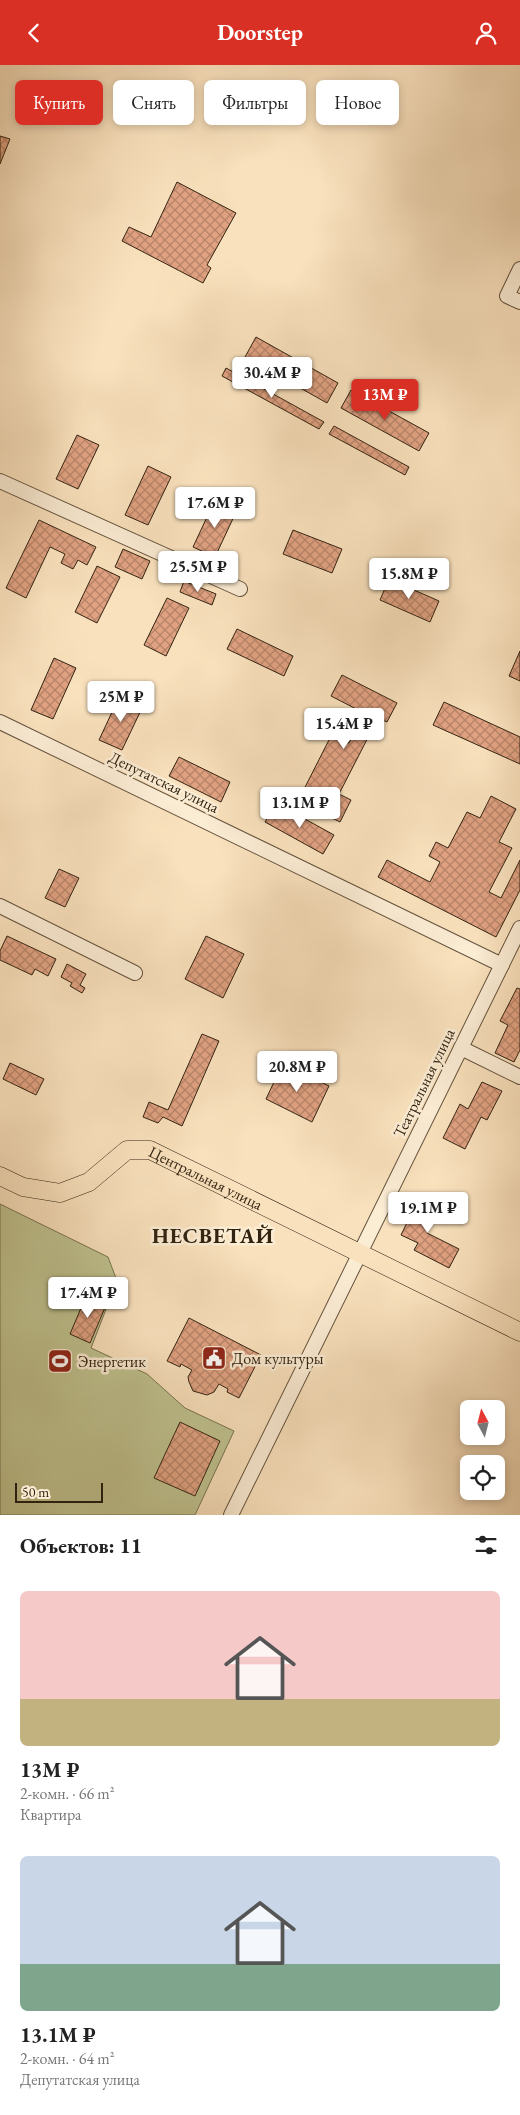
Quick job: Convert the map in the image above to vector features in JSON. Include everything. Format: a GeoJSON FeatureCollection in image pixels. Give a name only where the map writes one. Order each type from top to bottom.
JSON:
{"type":"FeatureCollection","features":[{"type":"Feature","properties":{"kind":"main road","name":"Центральная улица"},"geometry":{"type":"LineString","coordinates":[[0,1176],[22,1187],[60,1193],[89,1182],[127,1150],[150,1150],[520,1332]]}},
{"type":"Feature","properties":{"kind":"street"},"geometry":{"type":"LineString","coordinates":[[520,269],[507,296],[520,302]]}},
{"type":"Feature","properties":{"kind":"street"},"geometry":{"type":"LineString","coordinates":[[0,481],[240,589]]}},
{"type":"Feature","properties":{"kind":"street","name":"Депутатская улица"},"geometry":{"type":"LineString","coordinates":[[0,722],[502,965]]}},
{"type":"Feature","properties":{"kind":"street"},"geometry":{"type":"LineString","coordinates":[[0,905],[135,973]]}},
{"type":"Feature","properties":{"kind":"street","name":"Театральная улица"},"geometry":{"type":"LineString","coordinates":[[230,1515],[520,928]]}},
{"type":"Feature","properties":{"kind":"street"},"geometry":{"type":"LineString","coordinates":[[461,1048],[520,1077]]}},
{"type":"Feature","properties":{"kind":"green space","name":"Энергетик"},"geometry":{"type":"Polygon","coordinates":[[[0,1204],[108,1257],[117,1281],[91,1348],[147,1374],[185,1408],[234,1431],[195,1515],[0,1515],[0,1204]]]}},
{"type":"Feature","properties":{"kind":"building"},"geometry":{"type":"Polygon","coordinates":[[[0,136],[10,139],[0,164],[0,136]]]}},
{"type":"Feature","properties":{"kind":"building"},"geometry":{"type":"Polygon","coordinates":[[[177,182],[236,213],[207,265],[211,268],[203,283],[122,241],[129,227],[151,237],[177,182]]]}},
{"type":"Feature","properties":{"kind":"building"},"geometry":{"type":"Polygon","coordinates":[[[256,337],[338,383],[327,403],[245,357],[256,337]]]}},
{"type":"Feature","properties":{"kind":"building"},"geometry":{"type":"Polygon","coordinates":[[[226,368],[324,422],[319,429],[222,376],[226,368]]]}},
{"type":"Feature","properties":{"kind":"building"},"geometry":{"type":"Polygon","coordinates":[[[351,390],[429,433],[419,451],[341,408],[351,390]]]}},
{"type":"Feature","properties":{"kind":"building"},"geometry":{"type":"Polygon","coordinates":[[[334,426],[409,467],[405,475],[329,434],[334,426]]]}},
{"type":"Feature","properties":{"kind":"building"},"geometry":{"type":"Polygon","coordinates":[[[77,435],[99,445],[78,489],[56,479],[77,435]]]}},
{"type":"Feature","properties":{"kind":"building"},"geometry":{"type":"Polygon","coordinates":[[[148,466],[171,477],[148,525],[125,515],[148,466]]]}},
{"type":"Feature","properties":{"kind":"building"},"geometry":{"type":"Polygon","coordinates":[[[215,500],[237,510],[215,557],[193,547],[215,500]]]}},
{"type":"Feature","properties":{"kind":"building"},"geometry":{"type":"Polygon","coordinates":[[[39,520],[96,547],[87,565],[78,560],[73,569],[61,563],[65,554],[50,547],[26,598],[6,588],[39,520]]]}},
{"type":"Feature","properties":{"kind":"building"},"geometry":{"type":"Polygon","coordinates":[[[293,530],[342,549],[332,573],[283,554],[293,530]]]}},
{"type":"Feature","properties":{"kind":"building"},"geometry":{"type":"Polygon","coordinates":[[[123,549],[150,561],[142,579],[115,567],[123,549]]]}},
{"type":"Feature","properties":{"kind":"building"},"geometry":{"type":"Polygon","coordinates":[[[97,566],[120,577],[97,623],[75,612],[97,566]]]}},
{"type":"Feature","properties":{"kind":"building"},"geometry":{"type":"Polygon","coordinates":[[[389,579],[439,601],[430,622],[380,600],[389,579]]]}},
{"type":"Feature","properties":{"kind":"building"},"geometry":{"type":"Polygon","coordinates":[[[184,581],[216,594],[212,605],[180,592],[184,581]]]}},
{"type":"Feature","properties":{"kind":"building"},"geometry":{"type":"Polygon","coordinates":[[[167,598],[189,608],[166,656],[144,645],[167,598]]]}},
{"type":"Feature","properties":{"kind":"building"},"geometry":{"type":"Polygon","coordinates":[[[237,629],[293,656],[284,676],[227,649],[237,629]]]}},
{"type":"Feature","properties":{"kind":"building"},"geometry":{"type":"Polygon","coordinates":[[[520,651],[520,681],[509,676],[520,651]]]}},
{"type":"Feature","properties":{"kind":"building"},"geometry":{"type":"Polygon","coordinates":[[[54,658],[76,668],[53,719],[31,710],[54,658]]]}},
{"type":"Feature","properties":{"kind":"building"},"geometry":{"type":"Polygon","coordinates":[[[342,675],[397,703],[387,722],[378,718],[339,794],[351,800],[340,822],[298,801],[332,734],[349,743],[364,713],[331,696],[342,675]]]}},
{"type":"Feature","properties":{"kind":"building"},"geometry":{"type":"Polygon","coordinates":[[[120,695],[143,706],[122,750],[99,740],[120,695]]]}},
{"type":"Feature","properties":{"kind":"building"},"geometry":{"type":"Polygon","coordinates":[[[444,702],[520,737],[520,764],[433,725],[444,702]]]}},
{"type":"Feature","properties":{"kind":"building"},"geometry":{"type":"Polygon","coordinates":[[[179,757],[230,782],[221,802],[169,776],[179,757]]]}},
{"type":"Feature","properties":{"kind":"building"},"geometry":{"type":"Polygon","coordinates":[[[491,796],[516,809],[499,842],[512,848],[489,892],[501,898],[520,860],[520,890],[496,937],[378,877],[387,860],[430,882],[440,862],[429,856],[436,842],[448,848],[467,812],[480,818],[491,796]]]}},
{"type":"Feature","properties":{"kind":"building"},"geometry":{"type":"Polygon","coordinates":[[[276,803],[334,835],[323,854],[265,822],[276,803]]]}},
{"type":"Feature","properties":{"kind":"building"},"geometry":{"type":"Polygon","coordinates":[[[59,869],[79,878],[65,907],[45,898],[59,869]]]}},
{"type":"Feature","properties":{"kind":"building"},"geometry":{"type":"Polygon","coordinates":[[[7,936],[56,959],[48,976],[35,969],[32,975],[0,960],[0,951],[7,936]]]}},
{"type":"Feature","properties":{"kind":"building"},"geometry":{"type":"Polygon","coordinates":[[[206,936],[244,954],[223,998],[185,979],[206,936]]]}},
{"type":"Feature","properties":{"kind":"building"},"geometry":{"type":"Polygon","coordinates":[[[67,964],[86,974],[80,985],[85,988],[82,993],[70,986],[72,983],[61,977],[67,964]]]}},
{"type":"Feature","properties":{"kind":"building"},"geometry":{"type":"Polygon","coordinates":[[[517,988],[520,989],[520,1050],[514,1062],[495,1053],[508,1025],[500,1021],[517,988]]]}},
{"type":"Feature","properties":{"kind":"building"},"geometry":{"type":"Polygon","coordinates":[[[202,1034],[219,1041],[182,1126],[163,1117],[158,1123],[143,1117],[149,1102],[168,1110],[202,1034]]]}},
{"type":"Feature","properties":{"kind":"building"},"geometry":{"type":"Polygon","coordinates":[[[10,1063],[44,1079],[36,1095],[3,1079],[10,1063]]]}},
{"type":"Feature","properties":{"kind":"building"},"geometry":{"type":"Polygon","coordinates":[[[283,1063],[329,1086],[312,1122],[266,1099],[283,1063]]]}},
{"type":"Feature","properties":{"kind":"building"},"geometry":{"type":"Polygon","coordinates":[[[482,1082],[502,1091],[487,1120],[481,1117],[465,1149],[443,1138],[460,1104],[468,1109],[482,1082]]]}},
{"type":"Feature","properties":{"kind":"building"},"geometry":{"type":"Polygon","coordinates":[[[420,1196],[440,1206],[427,1233],[459,1249],[449,1268],[414,1250],[418,1243],[401,1235],[420,1196]]]}},
{"type":"Feature","properties":{"kind":"building"},"geometry":{"type":"Polygon","coordinates":[[[87,1294],[107,1303],[90,1343],[70,1334],[87,1294]]]}},
{"type":"Feature","properties":{"kind":"building","name":"Дом культуры"},"geometry":{"type":"Polygon","coordinates":[[[189,1318],[261,1355],[239,1398],[227,1392],[228,1389],[219,1384],[214,1392],[207,1395],[193,1391],[188,1377],[192,1370],[181,1364],[180,1367],[167,1361],[189,1318]]]}},
{"type":"Feature","properties":{"kind":"building"},"geometry":{"type":"Polygon","coordinates":[[[180,1422],[220,1441],[195,1496],[154,1478],[180,1422]]]}},
{"type":"Feature","properties":{"kind":"place","name":"Дом культуры"},"geometry":{"type":"Point","coordinates":[214,1358]}},
{"type":"Feature","properties":{"kind":"place","name":"Энергетик"},"geometry":{"type":"Point","coordinates":[60,1361]}},
{"type":"Feature","properties":{"kind":"district","name":"НЕСВЕТАЙ"},"geometry":{"type":"Point","coordinates":[213,1235]}}]}
